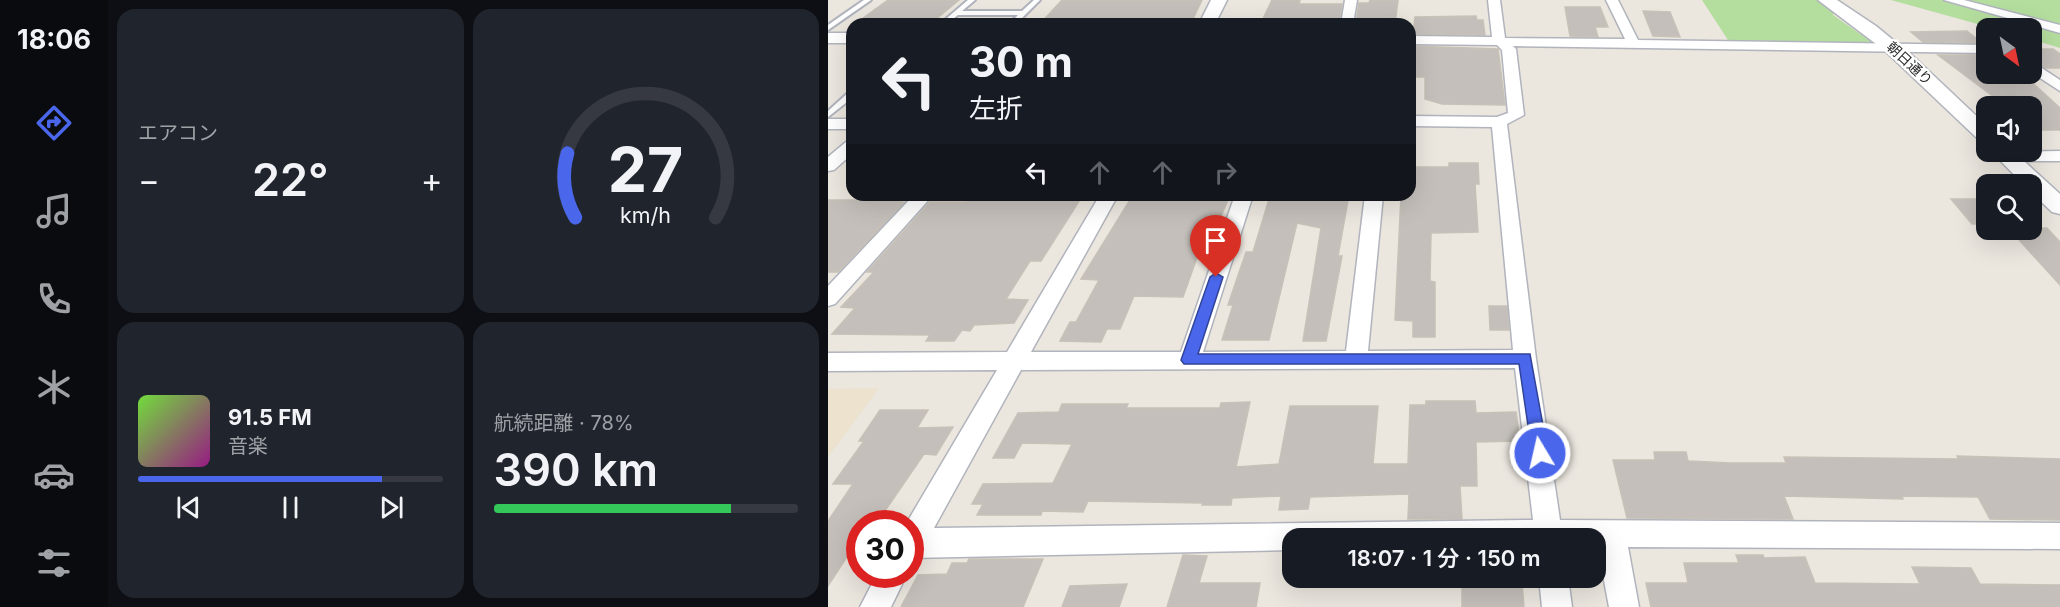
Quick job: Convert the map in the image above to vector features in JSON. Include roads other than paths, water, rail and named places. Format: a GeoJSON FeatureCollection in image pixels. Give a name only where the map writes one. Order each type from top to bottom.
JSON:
{"type":"FeatureCollection","features":[{"type":"Feature","properties":{"kind":"street"},"geometry":{"type":"LineString","coordinates":[[1210,18],[1219,0]]}},
{"type":"Feature","properties":{"kind":"street"},"geometry":{"type":"LineString","coordinates":[[1348,18],[1351,0]]}},
{"type":"Feature","properties":{"kind":"street"},"geometry":{"type":"LineString","coordinates":[[1416,121],[1499,122],[1516,115],[1509,49],[1499,40],[1494,0]]}},
{"type":"Feature","properties":{"kind":"street"},"geometry":{"type":"LineString","coordinates":[[1612,0],[1633,42]]}},
{"type":"Feature","properties":{"kind":"street","name":"朝日通り"},"geometry":{"type":"LineString","coordinates":[[1826,0],[1859,19],[1896,48],[1976,126]]}},
{"type":"Feature","properties":{"kind":"street"},"geometry":{"type":"LineString","coordinates":[[1950,0],[2060,29]]}},
{"type":"Feature","properties":{"kind":"street"},"geometry":{"type":"LineString","coordinates":[[828,38],[846,38]]}},
{"type":"Feature","properties":{"kind":"street"},"geometry":{"type":"LineString","coordinates":[[1416,40],[1976,49]]}},
{"type":"Feature","properties":{"kind":"street"},"geometry":{"type":"LineString","coordinates":[[2042,73],[2060,87]]}},
{"type":"Feature","properties":{"kind":"street"},"geometry":{"type":"LineString","coordinates":[[1499,122],[1525,358],[1548,528]]}},
{"type":"Feature","properties":{"kind":"street"},"geometry":{"type":"LineString","coordinates":[[828,124],[846,124]]}},
{"type":"Feature","properties":{"kind":"street"},"geometry":{"type":"LineString","coordinates":[[828,166],[846,150]]}},
{"type":"Feature","properties":{"kind":"street"},"geometry":{"type":"LineString","coordinates":[[2042,155],[2060,156]]}},
{"type":"Feature","properties":{"kind":"street"},"geometry":{"type":"LineString","coordinates":[[2012,162],[2060,207]]}},
{"type":"Feature","properties":{"kind":"street"},"geometry":{"type":"LineString","coordinates":[[828,298],[918,201]]}},
{"type":"Feature","properties":{"kind":"street"},"geometry":{"type":"LineString","coordinates":[[924,520],[1106,201]]}},
{"type":"Feature","properties":{"kind":"street"},"geometry":{"type":"LineString","coordinates":[[1189,360],[1242,201]]}},
{"type":"Feature","properties":{"kind":"street"},"geometry":{"type":"LineString","coordinates":[[1356,360],[1373,201]]}},
{"type":"Feature","properties":{"kind":"street"},"geometry":{"type":"LineString","coordinates":[[828,362],[1525,358]]}},
{"type":"Feature","properties":{"kind":"street"},"geometry":{"type":"LineString","coordinates":[[1606,533],[2060,536]]}},
{"type":"Feature","properties":{"kind":"street"},"geometry":{"type":"LineString","coordinates":[[1611,533],[1624,607]]}},
{"type":"Feature","properties":{"kind":"street"},"geometry":{"type":"LineString","coordinates":[[924,543],[1282,539]]}},
{"type":"Feature","properties":{"kind":"street"},"geometry":{"type":"LineString","coordinates":[[875,607],[885,588]]}},
{"type":"Feature","properties":{"kind":"street"},"geometry":{"type":"LineString","coordinates":[[1555,588],[1557,607]]}},
{"type":"Feature","properties":{"kind":"lane"},"geometry":{"type":"LineString","coordinates":[[828,28],[868,0]]}},
{"type":"Feature","properties":{"kind":"lane"},"geometry":{"type":"LineString","coordinates":[[951,18],[972,0]]}},
{"type":"Feature","properties":{"kind":"lane"},"geometry":{"type":"LineString","coordinates":[[1018,18],[1037,0]]}},
{"type":"Feature","properties":{"kind":"lane"},"geometry":{"type":"LineString","coordinates":[[957,13],[1023,13]]}},
{"type":"Feature","properties":{"kind":"lane"},"geometry":{"type":"LineString","coordinates":[[828,115],[846,100]]}},
{"type":"Feature","properties":{"kind":"lane"},"geometry":{"type":"LineString","coordinates":[[840,105],[846,104]]}}]}
